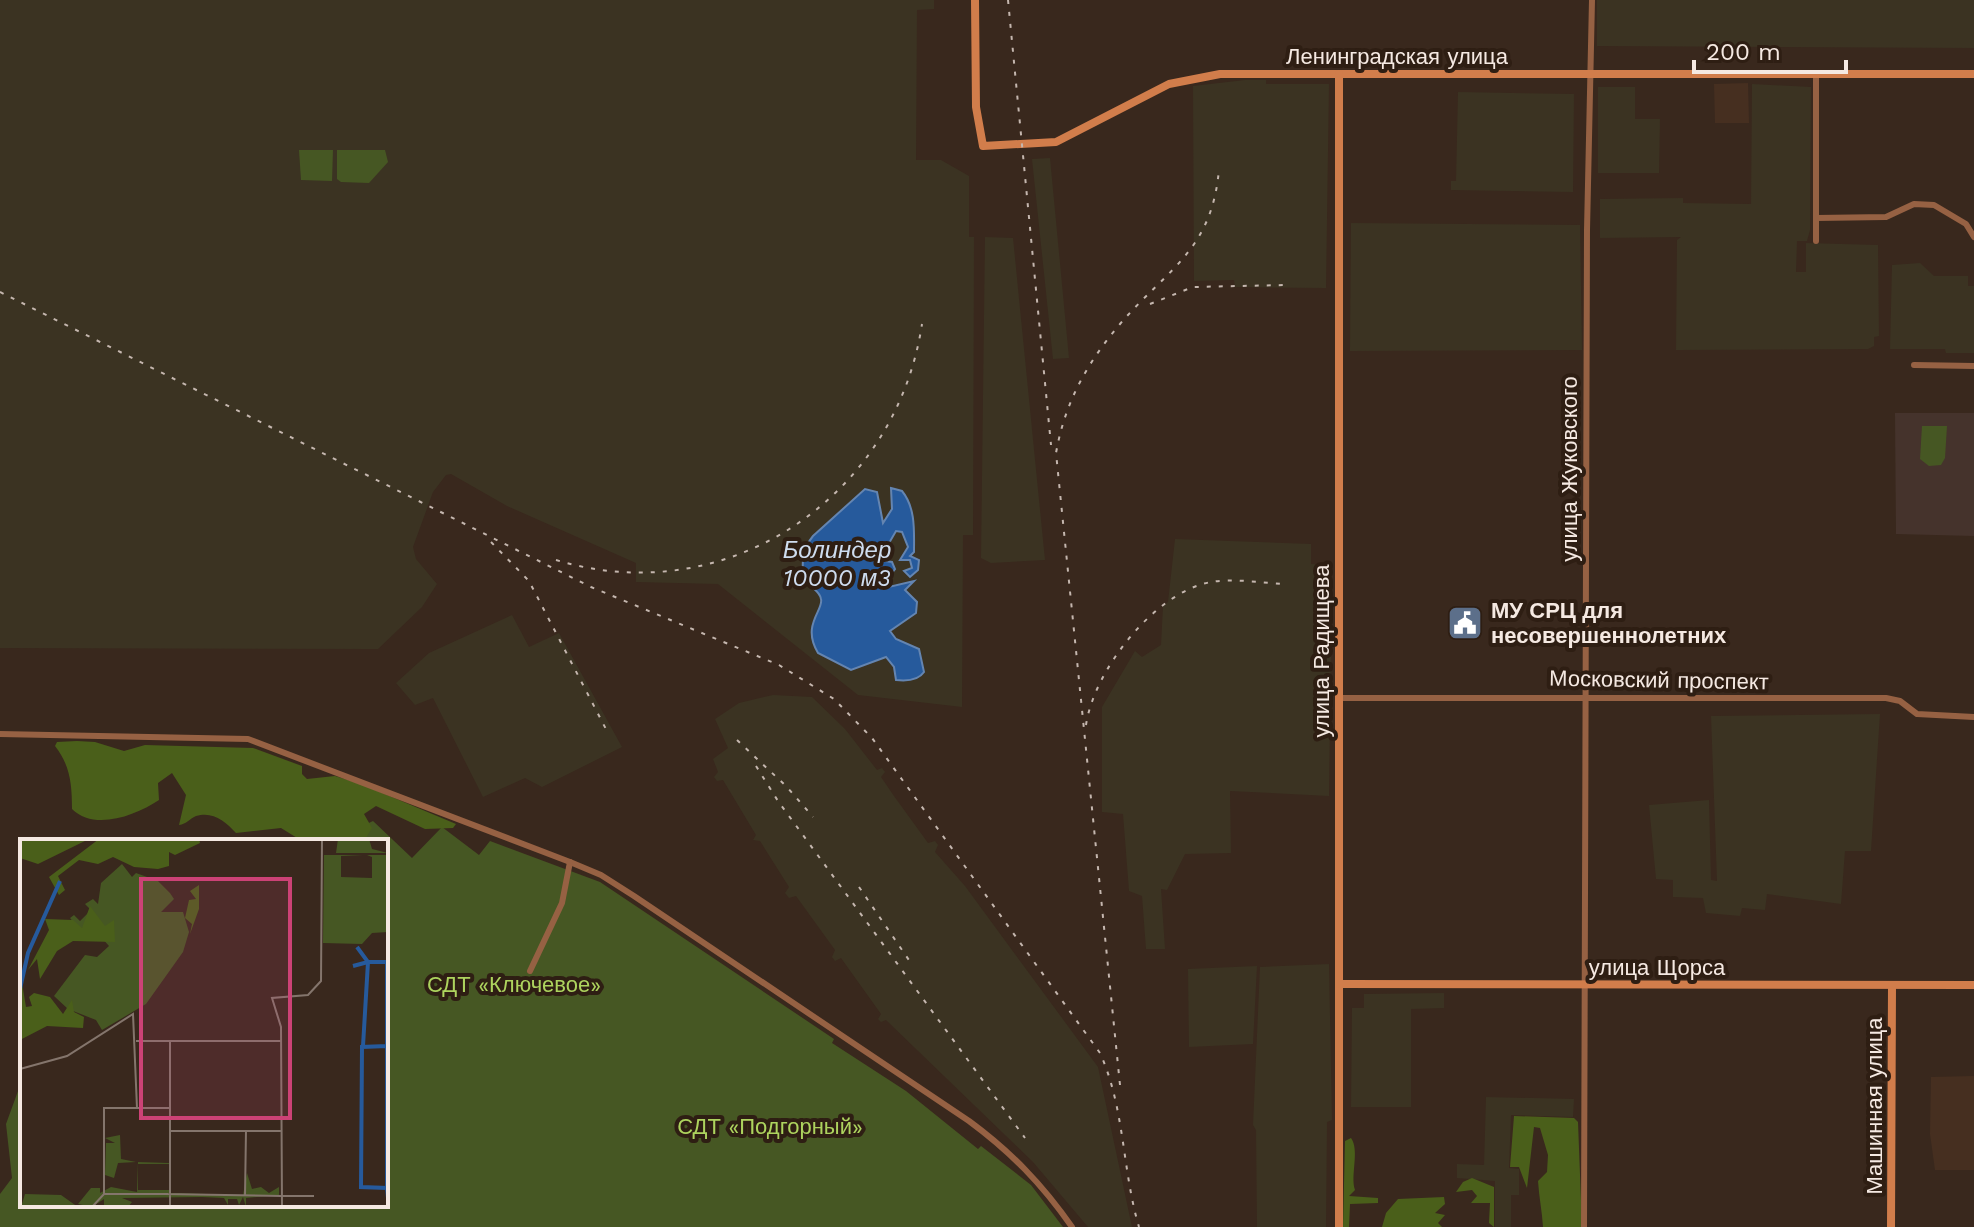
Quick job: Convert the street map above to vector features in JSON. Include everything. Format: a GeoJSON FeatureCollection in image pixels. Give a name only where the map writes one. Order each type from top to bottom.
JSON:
{"type":"FeatureCollection","features":[{"type":"Feature","properties":{"kind":"street","name":"Ленинградская улица"},"geometry":{"type":"LineString","coordinates":[[975,0],[976,107],[983,146],[1056,142],[1146,94],[1191,78],[1232,74],[1974,74]]}},
{"type":"Feature","properties":{"kind":"street","name":"улица Жуковского"},"geometry":{"type":"LineString","coordinates":[[1584,1227],[1589,74],[1592,0]]}},
{"type":"Feature","properties":{"kind":"street","name":"улица Радищева"},"geometry":{"type":"LineString","coordinates":[[1339,74],[1339,1227]]}},
{"type":"Feature","properties":{"kind":"street"},"geometry":{"type":"LineString","coordinates":[[1816,74],[1816,241]]}},
{"type":"Feature","properties":{"kind":"street"},"geometry":{"type":"LineString","coordinates":[[1816,218],[1886,217],[1914,204],[1934,205],[1966,224],[1974,237]]}},
{"type":"Feature","properties":{"kind":"street"},"geometry":{"type":"LineString","coordinates":[[1914,365],[1974,366]]}},
{"type":"Feature","properties":{"kind":"street","name":"Московский проспект"},"geometry":{"type":"LineString","coordinates":[[1339,698],[1886,698],[1900,701],[1917,714],[1974,717]]}},
{"type":"Feature","properties":{"kind":"street"},"geometry":{"type":"LineString","coordinates":[[0,734],[248,739],[601,875],[969,1121],[1012,1153],[1037,1179],[1072,1227]]}},
{"type":"Feature","properties":{"kind":"street"},"geometry":{"type":"LineString","coordinates":[[530,971],[562,903],[570,862]]}},
{"type":"Feature","properties":{"kind":"street","name":"улица Щорса"},"geometry":{"type":"LineString","coordinates":[[1339,984],[1974,985]]}},
{"type":"Feature","properties":{"kind":"street","name":"Машинная улица"},"geometry":{"type":"LineString","coordinates":[[1891,1227],[1892,985]]}},
{"type":"Feature","properties":{"kind":"shaded area"},"geometry":{"type":"Polygon","coordinates":[[[0,0],[934,0],[934,9],[917,10],[916,160],[941,160],[969,176],[969,237],[974,237],[973,535],[963,535],[962,707],[858,695],[718,584],[636,582],[636,563],[507,506],[451,474],[446,475],[433,492],[413,547],[416,559],[437,584],[422,607],[378,649],[0,648],[0,0]]]}},
{"type":"Feature","properties":{"kind":"shaded area"},"geometry":{"type":"Polygon","coordinates":[[[1597,0],[1974,0],[1974,48],[1597,46],[1597,0]]]}},
{"type":"Feature","properties":{"kind":"shaded area"},"geometry":{"type":"Polygon","coordinates":[[[1266,80],[1266,84],[1329,84],[1326,288],[1235,287],[1234,280],[1194,281],[1193,86],[1266,80]]]}},
{"type":"Feature","properties":{"kind":"shaded area"},"geometry":{"type":"Polygon","coordinates":[[[1748,83],[1749,123],[1715,123],[1714,84],[1748,83]]]}},
{"type":"Feature","properties":{"kind":"shaded area"},"geometry":{"type":"Polygon","coordinates":[[[1752,84],[1811,87],[1810,230],[1807,241],[1797,241],[1796,272],[1806,272],[1806,243],[1878,245],[1879,336],[1874,337],[1874,346],[1868,349],[1676,350],[1677,240],[1681,237],[1600,238],[1600,199],[1683,198],[1683,203],[1751,204],[1752,84]]]}},
{"type":"Feature","properties":{"kind":"shaded area"},"geometry":{"type":"Polygon","coordinates":[[[1598,87],[1635,87],[1635,119],[1660,119],[1659,173],[1598,173],[1598,87]]]}},
{"type":"Feature","properties":{"kind":"shaded area"},"geometry":{"type":"Polygon","coordinates":[[[1458,92],[1574,94],[1573,192],[1451,190],[1451,181],[1456,181],[1458,92]]]}},
{"type":"Feature","properties":{"kind":"shaded area"},"geometry":{"type":"Polygon","coordinates":[[[1050,158],[1069,358],[1053,359],[1032,159],[1050,158]]]}},
{"type":"Feature","properties":{"kind":"shaded area"},"geometry":{"type":"Polygon","coordinates":[[[1351,223],[1580,225],[1582,350],[1350,351],[1351,223]]]}},
{"type":"Feature","properties":{"kind":"shaded area"},"geometry":{"type":"Polygon","coordinates":[[[985,237],[1013,238],[1045,560],[991,563],[981,558],[985,237]]]}},
{"type":"Feature","properties":{"kind":"shaded area"},"geometry":{"type":"Polygon","coordinates":[[[1920,263],[1934,276],[1968,276],[1968,286],[1974,286],[1974,353],[1946,353],[1945,349],[1890,349],[1892,265],[1920,263]]]}},
{"type":"Feature","properties":{"kind":"shaded area"},"geometry":{"type":"Polygon","coordinates":[[[1895,413],[1974,413],[1974,536],[1896,534],[1895,413]]]}},
{"type":"Feature","properties":{"kind":"shaded area"},"geometry":{"type":"Polygon","coordinates":[[[1175,539],[1311,544],[1311,564],[1332,565],[1329,796],[1230,791],[1231,853],[1185,854],[1167,890],[1161,889],[1165,949],[1146,949],[1142,896],[1129,891],[1123,814],[1102,812],[1102,707],[1135,651],[1142,657],[1161,645],[1163,606],[1168,602],[1175,539]]]}},
{"type":"Feature","properties":{"kind":"shaded area"},"geometry":{"type":"Polygon","coordinates":[[[512,615],[529,647],[559,633],[622,747],[542,787],[525,778],[483,797],[433,698],[415,705],[396,683],[429,653],[512,615]]]}},
{"type":"Feature","properties":{"kind":"shaded area"},"geometry":{"type":"Polygon","coordinates":[[[773,695],[812,697],[845,729],[877,770],[882,768],[885,772],[881,777],[894,796],[928,843],[935,841],[938,845],[935,852],[965,886],[1098,1067],[1132,1227],[1088,1227],[1033,1162],[886,1020],[881,1022],[878,1019],[881,1014],[841,958],[835,961],[832,957],[835,950],[796,896],[789,898],[785,893],[789,887],[760,841],[753,840],[756,835],[723,780],[717,781],[714,777],[718,772],[713,759],[728,748],[715,719],[739,703],[773,695]]]}},
{"type":"Feature","properties":{"kind":"shaded area"},"geometry":{"type":"Polygon","coordinates":[[[1880,714],[1871,851],[1845,851],[1841,904],[1767,894],[1765,910],[1742,908],[1740,916],[1706,913],[1703,898],[1673,897],[1673,880],[1656,879],[1649,805],[1709,800],[1711,880],[1717,881],[1711,716],[1880,714]]]}},
{"type":"Feature","properties":{"kind":"shaded area"},"geometry":{"type":"Polygon","coordinates":[[[1329,964],[1332,1120],[1327,1122],[1326,1227],[1257,1227],[1256,1130],[1253,1125],[1260,967],[1329,964]]]}},
{"type":"Feature","properties":{"kind":"shaded area"},"geometry":{"type":"Polygon","coordinates":[[[1257,966],[1253,1044],[1189,1047],[1188,969],[1257,966]]]}},
{"type":"Feature","properties":{"kind":"shaded area"},"geometry":{"type":"Polygon","coordinates":[[[1444,993],[1444,1008],[1411,1009],[1411,1107],[1351,1107],[1352,1008],[1364,1008],[1364,994],[1444,993]]]}},
{"type":"Feature","properties":{"kind":"shaded area"},"geometry":{"type":"Polygon","coordinates":[[[1974,1076],[1974,1170],[1935,1170],[1930,1134],[1931,1077],[1974,1076]]]}},
{"type":"Feature","properties":{"kind":"shaded area"},"geometry":{"type":"Polygon","coordinates":[[[1486,1097],[1574,1099],[1573,1117],[1511,1115],[1509,1168],[1519,1169],[1519,1195],[1511,1195],[1511,1227],[1495,1227],[1495,1181],[1457,1178],[1457,1164],[1484,1165],[1486,1097]]]}},
{"type":"Feature","properties":{"kind":"green space"},"geometry":{"type":"Polygon","coordinates":[[[299,150],[333,150],[332,181],[301,180],[299,150]]]}},
{"type":"Feature","properties":{"kind":"green space"},"geometry":{"type":"Polygon","coordinates":[[[337,150],[385,150],[388,162],[369,183],[341,182],[337,179],[337,150]]]}},
{"type":"Feature","properties":{"kind":"green space"},"geometry":{"type":"Polygon","coordinates":[[[1922,426],[1947,426],[1945,458],[1941,465],[1929,466],[1920,459],[1922,426]]]}},
{"type":"Feature","properties":{"kind":"green space"},"geometry":{"type":"Polygon","coordinates":[[[57,742],[95,742],[124,751],[145,745],[253,748],[302,766],[302,774],[307,779],[335,776],[456,824],[453,828],[425,829],[376,806],[364,814],[372,828],[365,839],[299,839],[281,828],[236,833],[223,821],[208,815],[196,816],[179,825],[186,795],[172,773],[158,783],[159,800],[149,806],[115,819],[92,819],[72,809],[69,775],[55,746],[57,742]]]}},
{"type":"Feature","properties":{"kind":"green space"},"geometry":{"type":"Polygon","coordinates":[[[373,821],[412,858],[442,827],[479,855],[490,841],[600,882],[834,1039],[832,1043],[906,1091],[978,1149],[981,1146],[1031,1185],[1063,1227],[0,1227],[0,1194],[12,1178],[6,1124],[20,1086],[20,1207],[388,1207],[388,839],[335,839],[373,821]]]}},
{"type":"Feature","properties":{"kind":"green space"},"geometry":{"type":"Polygon","coordinates":[[[1514,1116],[1574,1118],[1578,1122],[1582,1227],[1543,1227],[1538,1181],[1547,1172],[1548,1155],[1540,1128],[1534,1127],[1527,1188],[1519,1167],[1510,1167],[1514,1116]]]}},
{"type":"Feature","properties":{"kind":"green space"},"geometry":{"type":"Polygon","coordinates":[[[1351,1138],[1355,1150],[1355,1190],[1349,1196],[1378,1198],[1378,1203],[1350,1204],[1349,1227],[1343,1227],[1345,1141],[1351,1138]]]}},
{"type":"Feature","properties":{"kind":"green space"},"geometry":{"type":"Polygon","coordinates":[[[1472,1178],[1494,1187],[1494,1227],[1489,1223],[1490,1203],[1471,1203],[1477,1196],[1472,1190],[1456,1192],[1463,1182],[1472,1178]]]}},
{"type":"Feature","properties":{"kind":"green space"},"geometry":{"type":"Polygon","coordinates":[[[1444,1197],[1445,1204],[1435,1213],[1445,1215],[1438,1223],[1442,1227],[1382,1227],[1386,1213],[1398,1199],[1444,1197]]]}},
{"type":"Feature","properties":{"kind":"water","name":"Болиндер 10000 м3"},"geometry":{"type":"Polygon","coordinates":[[[891,488],[902,491],[910,505],[914,552],[910,556],[919,560],[918,570],[910,577],[904,571],[912,568],[910,560],[900,560],[908,547],[902,532],[896,531],[885,550],[870,559],[892,562],[895,569],[885,582],[889,587],[914,581],[905,590],[917,602],[916,613],[890,631],[896,639],[919,649],[924,672],[907,680],[896,680],[894,667],[886,657],[851,670],[818,653],[813,643],[812,627],[821,599],[809,584],[803,566],[804,553],[813,536],[865,489],[877,492],[883,523],[892,509],[891,488]]]}},
{"type":"Feature","properties":{"kind":"railway"},"geometry":{"type":"LineString","coordinates":[[1008,0],[1051,445]]}},
{"type":"Feature","properties":{"kind":"railway"},"geometry":{"type":"LineString","coordinates":[[1120,1085],[1056,453],[1065,417],[1097,353],[1197,240],[1215,197],[1219,169]]}},
{"type":"Feature","properties":{"kind":"railway"},"geometry":{"type":"LineString","coordinates":[[1150,304],[1193,287],[1287,285]]}},
{"type":"Feature","properties":{"kind":"railway"},"geometry":{"type":"LineString","coordinates":[[0,292],[591,587],[779,665],[834,699],[872,738],[1100,1053],[1119,1117],[1139,1227]]}},
{"type":"Feature","properties":{"kind":"railway"},"geometry":{"type":"LineString","coordinates":[[556,560],[620,572],[682,569],[740,554],[793,526],[840,488],[878,441],[906,386],[922,324]]}},
{"type":"Feature","properties":{"kind":"railway"},"geometry":{"type":"LineString","coordinates":[[491,542],[529,581],[608,733]]}},
{"type":"Feature","properties":{"kind":"railway"},"geometry":{"type":"LineString","coordinates":[[1086,725],[1091,703],[1114,658],[1149,617],[1169,601],[1211,582],[1285,584]]}},
{"type":"Feature","properties":{"kind":"railway"},"geometry":{"type":"LineString","coordinates":[[737,740],[787,787],[813,817]]}},
{"type":"Feature","properties":{"kind":"railway"},"geometry":{"type":"LineString","coordinates":[[756,766],[778,801],[1025,1138]]}},
{"type":"Feature","properties":{"kind":"railway"},"geometry":{"type":"LineString","coordinates":[[859,887],[913,966]]}},
{"type":"Feature","properties":{"kind":"place","name":"МУ СРЦ для несовершеннолетних"},"geometry":{"type":"Point","coordinates":[1465,623]}},
{"type":"Feature","properties":{"kind":"park label","name":"СДТ «Ключевое»"},"geometry":{"type":"Point","coordinates":[514,984]}},
{"type":"Feature","properties":{"kind":"park label","name":"СДТ «Подгорный»"},"geometry":{"type":"Point","coordinates":[770,1126]}}]}
